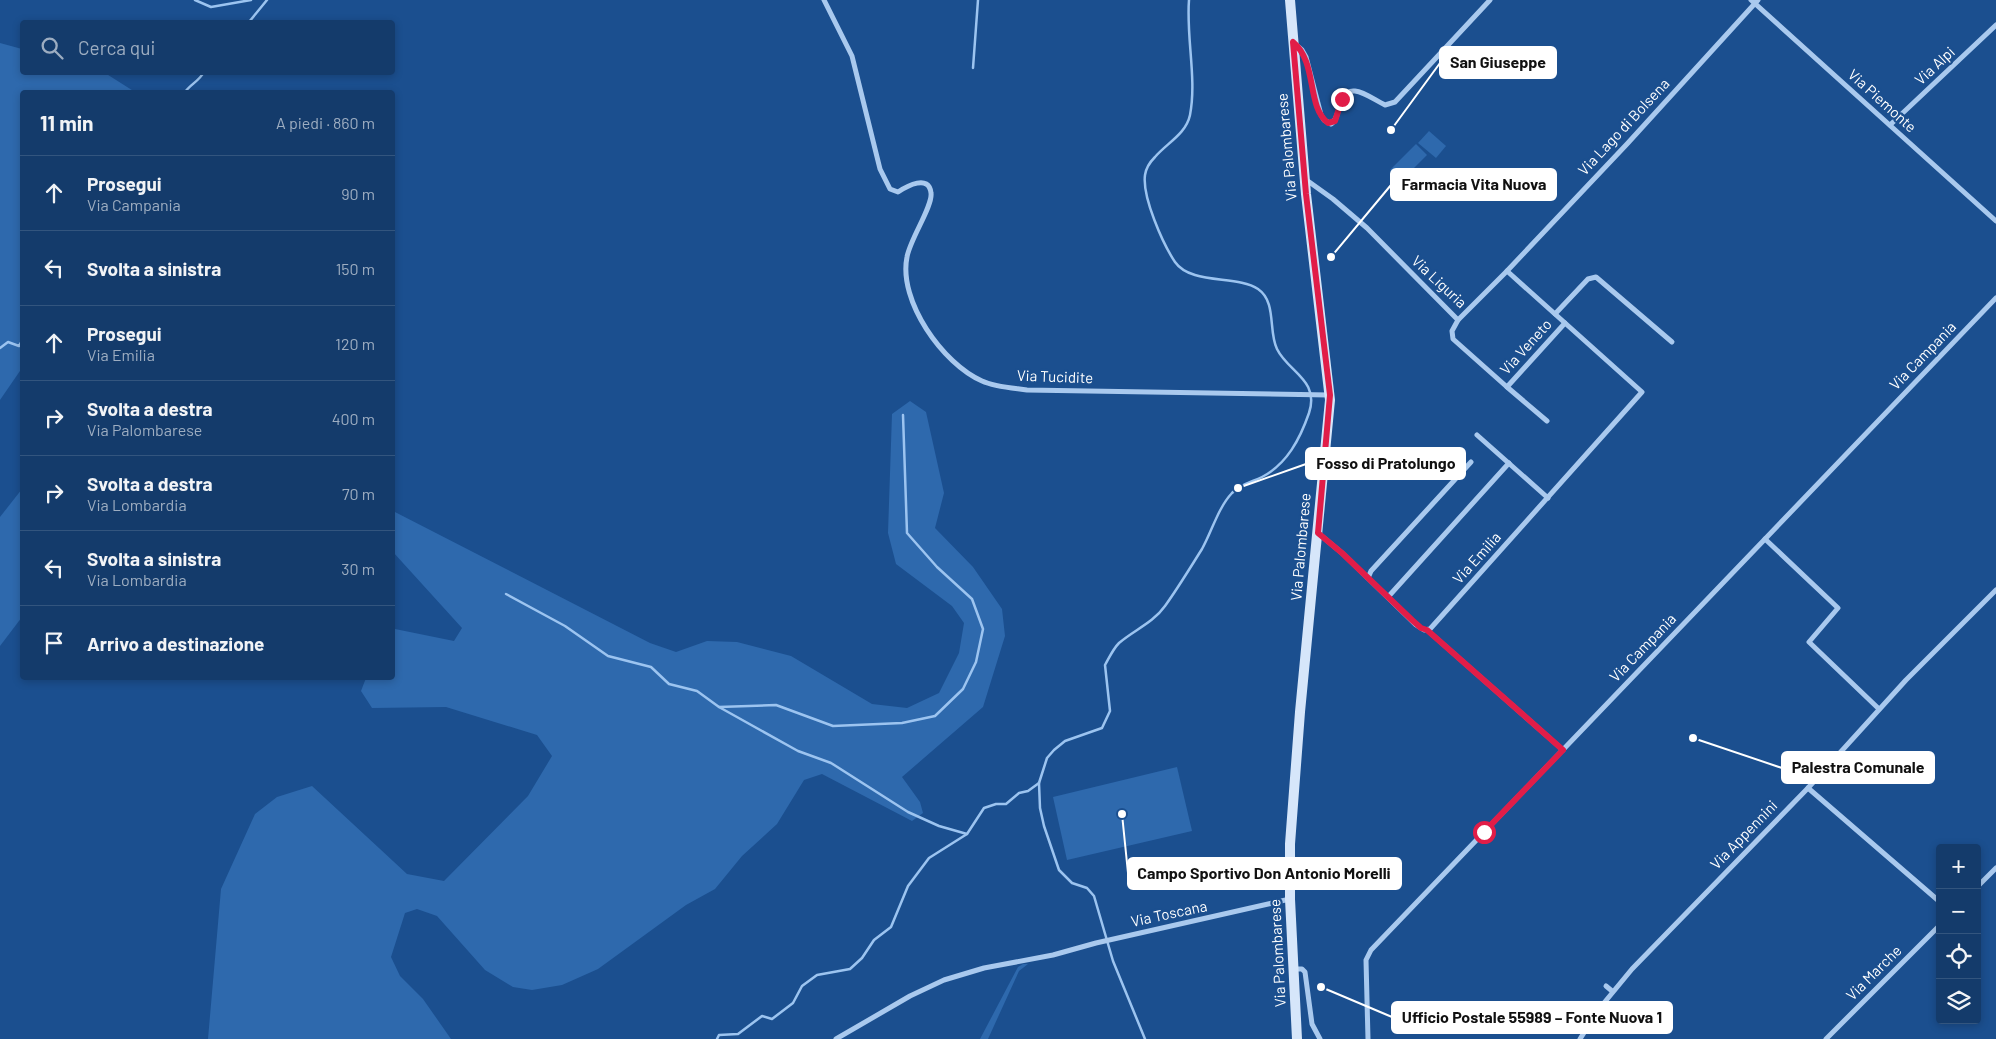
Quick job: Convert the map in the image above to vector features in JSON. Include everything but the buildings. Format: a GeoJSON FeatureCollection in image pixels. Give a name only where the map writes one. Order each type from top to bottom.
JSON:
{"type":"FeatureCollection","features":[{"type":"Feature","properties":{"kind":"main road","name":"Via Palombarese"},"geometry":{"type":"LineString","coordinates":[[1290,0],[1304,179],[1330,395],[1290,844],[1290,899],[1297,1039]]}},
{"type":"Feature","properties":{"kind":"street","name":"Via Tucidite"},"geometry":{"type":"LineString","coordinates":[[824,0],[852,56],[880,169],[890,189],[898,192],[910,184],[921,182],[928,185],[931,192],[930,204],[909,247],[906,259],[906,274],[910,295],[927,332],[960,367],[982,381],[1027,390],[1330,395]]}},
{"type":"Feature","properties":{"kind":"street"},"geometry":{"type":"LineString","coordinates":[[1293,42],[1302,50],[1306,57],[1321,116],[1331,124],[1335,121],[1342,99],[1349,92],[1357,92],[1385,105],[1396,102],[1490,0]]}},
{"type":"Feature","properties":{"kind":"street","name":"Via Piemonte"},"geometry":{"type":"LineString","coordinates":[[1754,1],[1996,221]]}},
{"type":"Feature","properties":{"kind":"street","name":"Via Lago di Bolsena"},"geometry":{"type":"LineString","coordinates":[[1507,270],[1627,144],[1754,1]]}},
{"type":"Feature","properties":{"kind":"street","name":"Via Alpi"},"geometry":{"type":"LineString","coordinates":[[1890,125],[1996,25]]}},
{"type":"Feature","properties":{"kind":"street","name":"Via Liguria"},"geometry":{"type":"LineString","coordinates":[[1304,179],[1346,209],[1427,287],[1458,320],[1507,270]]}},
{"type":"Feature","properties":{"kind":"street"},"geometry":{"type":"LineString","coordinates":[[1507,270],[1566,323]]}},
{"type":"Feature","properties":{"kind":"street"},"geometry":{"type":"LineString","coordinates":[[1555,314],[1588,279],[1596,277],[1672,342]]}},
{"type":"Feature","properties":{"kind":"street","name":"Via Campania"},"geometry":{"type":"LineString","coordinates":[[1368,1039],[1366,960],[1368,953],[1996,298]]}},
{"type":"Feature","properties":{"kind":"street","name":"Via Veneto"},"geometry":{"type":"LineString","coordinates":[[1458,320],[1452,331],[1453,339],[1507,387],[1566,323]]}},
{"type":"Feature","properties":{"kind":"street","name":"Via Emilia"},"geometry":{"type":"LineString","coordinates":[[1427,630],[1433,627],[1642,392],[1566,323]]}},
{"type":"Feature","properties":{"kind":"street"},"geometry":{"type":"LineString","coordinates":[[1507,387],[1547,421]]}},
{"type":"Feature","properties":{"kind":"street"},"geometry":{"type":"LineString","coordinates":[[1477,436],[1548,498]]}},
{"type":"Feature","properties":{"kind":"street"},"geometry":{"type":"LineString","coordinates":[[1368,578],[1371,571],[1471,462]]}},
{"type":"Feature","properties":{"kind":"street"},"geometry":{"type":"LineString","coordinates":[[1388,596],[1509,463]]}},
{"type":"Feature","properties":{"kind":"street"},"geometry":{"type":"LineString","coordinates":[[1318,533],[1342,553],[1416,624],[1427,630],[1563,750]]}},
{"type":"Feature","properties":{"kind":"street"},"geometry":{"type":"LineString","coordinates":[[1765,539],[1838,608],[1809,642],[1879,709]]}},
{"type":"Feature","properties":{"kind":"street","name":"Via Appennini"},"geometry":{"type":"LineString","coordinates":[[1580,1039],[1595,1014],[1632,969],[1808,788],[1879,709],[1996,590]]}},
{"type":"Feature","properties":{"kind":"street"},"geometry":{"type":"LineString","coordinates":[[1808,788],[1936,899]]}},
{"type":"Feature","properties":{"kind":"street"},"geometry":{"type":"LineString","coordinates":[[1981,883],[1996,868]]}},
{"type":"Feature","properties":{"kind":"street","name":"Via Toscana"},"geometry":{"type":"LineString","coordinates":[[836,1039],[910,996],[937,983],[984,968],[1053,955],[1096,943],[1290,899]]}},
{"type":"Feature","properties":{"kind":"street","name":"Via Marche"},"geometry":{"type":"LineString","coordinates":[[1826,1039],[1936,929]]}},
{"type":"Feature","properties":{"kind":"street"},"geometry":{"type":"LineString","coordinates":[[1294,970],[1302,969],[1305,972],[1312,1024],[1320,1039]]}},
{"type":"Feature","properties":{"kind":"street"},"geometry":{"type":"LineString","coordinates":[[1606,986],[1612,992]]}},
{"type":"Feature","properties":{"kind":"shaded area"},"geometry":{"type":"Polygon","coordinates":[[[0,43],[20,48],[20,75],[108,75],[132,90],[20,90],[20,371],[0,400],[0,43]]]}},
{"type":"Feature","properties":{"kind":"shaded area"},"geometry":{"type":"Polygon","coordinates":[[[1429,131],[1446,146],[1436,158],[1418,143],[1429,131]]]}},
{"type":"Feature","properties":{"kind":"shaded area"},"geometry":{"type":"Polygon","coordinates":[[[1416,144],[1427,155],[1401,181],[1390,170],[1416,144]]]}},
{"type":"Feature","properties":{"kind":"shaded area"},"geometry":{"type":"Polygon","coordinates":[[[910,401],[926,412],[944,493],[935,528],[973,567],[1002,609],[1005,636],[983,707],[902,777],[920,802],[923,813],[912,821],[822,774],[804,780],[777,824],[742,856],[715,889],[686,905],[598,969],[562,985],[532,990],[513,987],[485,970],[437,916],[417,909],[405,913],[391,957],[400,976],[423,999],[451,1039],[208,1039],[221,889],[255,814],[277,797],[312,786],[407,874],[444,881],[528,796],[552,756],[537,735],[446,707],[372,708],[361,691],[365,680],[395,680],[395,629],[454,641],[462,628],[395,554],[395,512],[650,643],[676,652],[707,641],[737,642],[791,656],[872,704],[907,708],[939,693],[959,653],[964,623],[952,606],[896,564],[888,533],[892,414],[910,401]]]}},
{"type":"Feature","properties":{"kind":"shaded area"},"geometry":{"type":"Polygon","coordinates":[[[20,492],[20,620],[0,646],[0,517],[20,492]]]}},
{"type":"Feature","properties":{"kind":"shaded area"},"geometry":{"type":"Polygon","coordinates":[[[1177,767],[1192,831],[1067,860],[1053,797],[1177,767]]]}},
{"type":"Feature","properties":{"kind":"shaded area"},"geometry":{"type":"Polygon","coordinates":[[[1028,964],[1019,971],[988,1039],[980,1039],[1018,967],[1028,964]]]}},
{"type":"Feature","properties":{"kind":"waterway"},"geometry":{"type":"LineString","coordinates":[[195,0],[211,7],[251,0]]}},
{"type":"Feature","properties":{"kind":"waterway"},"geometry":{"type":"LineString","coordinates":[[251,20],[267,0]]}},
{"type":"Feature","properties":{"kind":"waterway"},"geometry":{"type":"LineString","coordinates":[[973,68],[978,0]]}},
{"type":"Feature","properties":{"kind":"waterway"},"geometry":{"type":"LineString","coordinates":[[1145,1039],[1113,961],[1094,896],[1087,888],[1072,883],[1059,870],[1044,826],[1040,808],[1039,783],[1047,758],[1054,750],[1065,741],[1102,728],[1110,711],[1105,665],[1113,651],[1119,643],[1149,622],[1165,606],[1202,549],[1219,513],[1232,493],[1243,485],[1271,472],[1292,450],[1309,413],[1311,402],[1307,384],[1277,349],[1274,342],[1270,309],[1264,295],[1258,289],[1249,285],[1203,277],[1182,269],[1175,262],[1165,244],[1150,207],[1145,184],[1147,168],[1151,161],[1185,128],[1190,115],[1192,73],[1188,14],[1189,0]]}},
{"type":"Feature","properties":{"kind":"waterway"},"geometry":{"type":"LineString","coordinates":[[187,90],[202,75]]}},
{"type":"Feature","properties":{"kind":"waterway"},"geometry":{"type":"LineString","coordinates":[[0,348],[8,342],[19,346],[20,344]]}},
{"type":"Feature","properties":{"kind":"waterway"},"geometry":{"type":"LineString","coordinates":[[719,707],[776,705],[833,726],[902,723],[935,716],[963,689],[976,662],[983,629],[972,599],[937,567],[907,533],[903,415]]}},
{"type":"Feature","properties":{"kind":"waterway"},"geometry":{"type":"LineString","coordinates":[[506,594],[565,626],[608,656],[651,667],[669,684],[697,691],[719,707],[798,751],[831,763],[908,812],[939,826],[967,834]]}},
{"type":"Feature","properties":{"kind":"waterway"},"geometry":{"type":"LineString","coordinates":[[717,1039],[719,1035],[738,1034],[762,1016],[772,1019],[793,1003],[802,986],[817,975],[850,969],[862,958],[874,940],[891,927],[908,886],[929,858],[967,834],[984,808],[996,804],[1006,804],[1019,793],[1028,791],[1039,783]]}},
{"type":"Feature","properties":{"kind":"place","name":"San Giuseppe"},"geometry":{"type":"Point","coordinates":[1391,130]}},
{"type":"Feature","properties":{"kind":"place","name":"Farmacia Vita Nuova"},"geometry":{"type":"Point","coordinates":[1331,257]}},
{"type":"Feature","properties":{"kind":"place","name":"Fosso di Pratolungo"},"geometry":{"type":"Point","coordinates":[1238,488]}},
{"type":"Feature","properties":{"kind":"place","name":"Palestra Comunale"},"geometry":{"type":"Point","coordinates":[1693,738]}},
{"type":"Feature","properties":{"kind":"place","name":"Campo Sportivo Don Antonio Morelli"},"geometry":{"type":"Point","coordinates":[1122,814]}},
{"type":"Feature","properties":{"kind":"place","name":"Ufficio Postale 55989 – Fonte Nuova 1"},"geometry":{"type":"Point","coordinates":[1321,987]}},
{"type":"Feature","properties":{"kind":"route"},"geometry":{"type":"LineString","coordinates":[[1342,99],[1335,121],[1331,124],[1328,123],[1321,116],[1306,57],[1302,50],[1293,42],[1306,194],[1330,395],[1318,533],[1342,553],[1421,628],[1427,630],[1563,750],[1484,832]]}}]}
